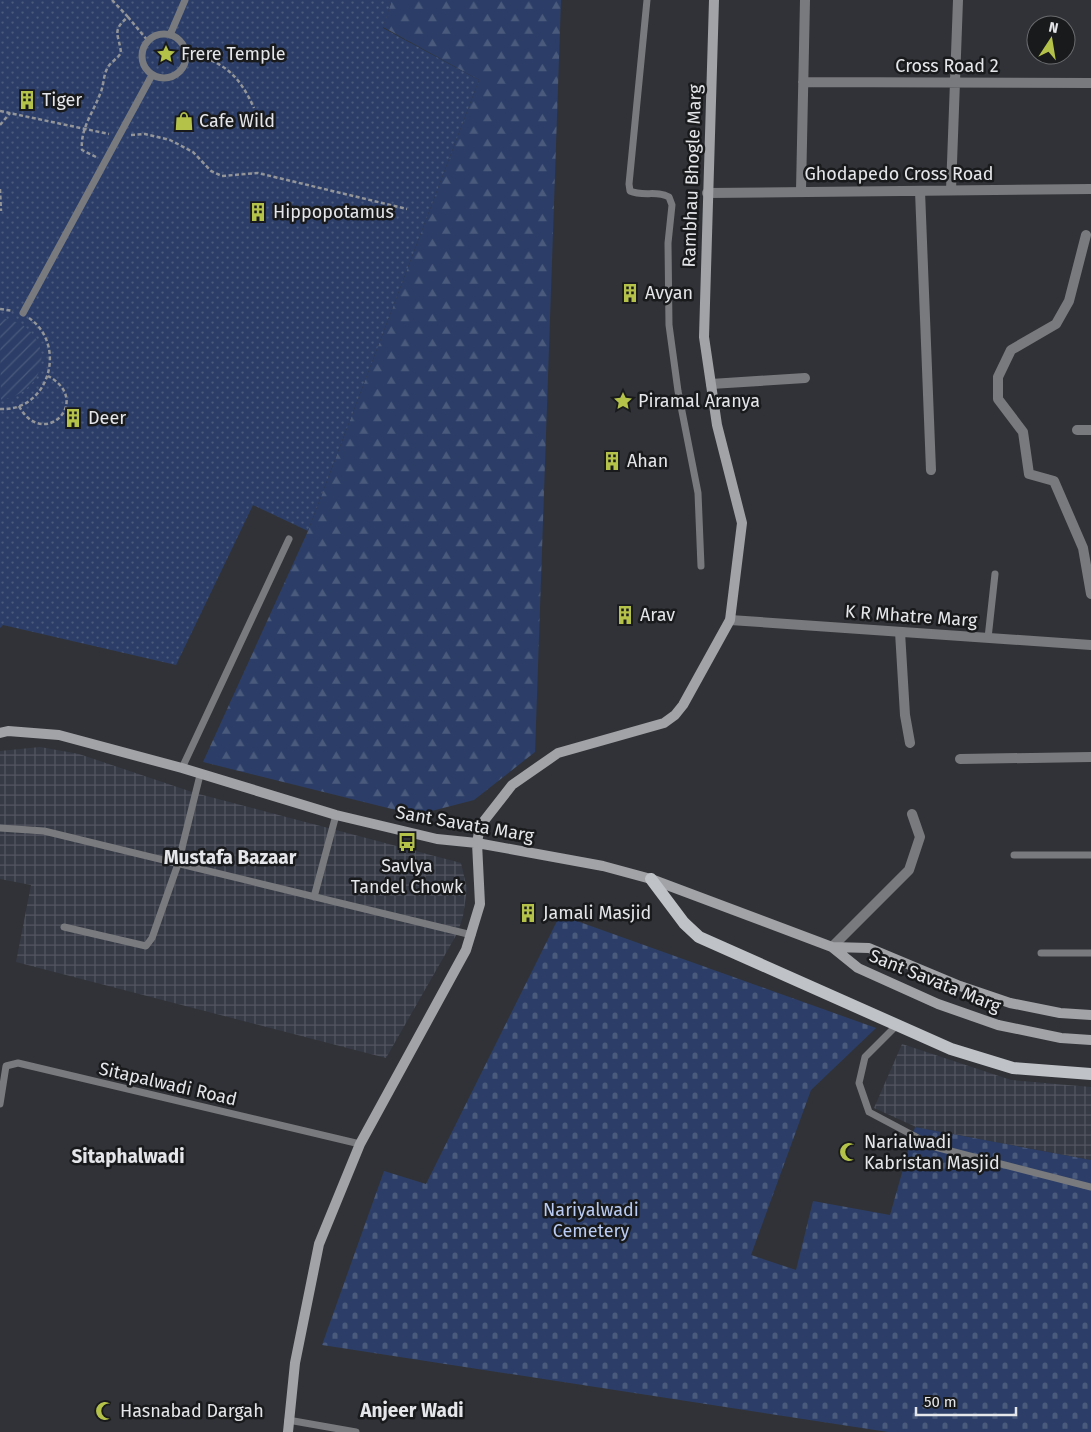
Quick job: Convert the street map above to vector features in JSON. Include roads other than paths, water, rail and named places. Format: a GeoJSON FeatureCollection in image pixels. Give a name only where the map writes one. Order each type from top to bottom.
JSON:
{"type":"FeatureCollection","features":[{"type":"Feature","properties":{"kind":"main road"},"geometry":{"type":"LineString","coordinates":[[651,879],[684,923],[699,937],[951,1049],[1013,1068],[1091,1074]]}},
{"type":"Feature","properties":{"kind":"street","name":"Rambhau Bhogle Marg"},"geometry":{"type":"LineString","coordinates":[[476,843],[480,826],[512,785],[558,753],[664,723],[675,715],[683,705],[730,620],[742,523],[717,425],[704,337],[714,0]]}},
{"type":"Feature","properties":{"kind":"street"},"geometry":{"type":"LineString","coordinates":[[801,190],[805,0]]}},
{"type":"Feature","properties":{"kind":"street"},"geometry":{"type":"LineString","coordinates":[[951,190],[958,0]]}},
{"type":"Feature","properties":{"kind":"street","name":"Cross Road 2"},"geometry":{"type":"LineString","coordinates":[[803,82],[1091,84]]}},
{"type":"Feature","properties":{"kind":"street","name":"Ghodapedo Cross Road"},"geometry":{"type":"LineString","coordinates":[[707,193],[801,190],[1091,189]]}},
{"type":"Feature","properties":{"kind":"street"},"geometry":{"type":"LineString","coordinates":[[920,191],[931,470]]}},
{"type":"Feature","properties":{"kind":"street"},"geometry":{"type":"LineString","coordinates":[[1086,234],[1069,301],[1056,324],[1011,350],[998,377],[998,399],[1023,432],[1028,474],[1054,481],[1083,548],[1091,594]]}},
{"type":"Feature","properties":{"kind":"street"},"geometry":{"type":"LineString","coordinates":[[711,384],[805,378]]}},
{"type":"Feature","properties":{"kind":"street"},"geometry":{"type":"LineString","coordinates":[[1077,430],[1091,430]]}},
{"type":"Feature","properties":{"kind":"street","name":"K R Mhatre Marg"},"geometry":{"type":"LineString","coordinates":[[730,620],[1091,645]]}},
{"type":"Feature","properties":{"kind":"street"},"geometry":{"type":"LineString","coordinates":[[900,632],[905,715],[910,743]]}},
{"type":"Feature","properties":{"kind":"street","name":"Sant Savata Marg"},"geometry":{"type":"LineString","coordinates":[[0,733],[8,731],[59,735],[182,768],[336,815],[436,839],[476,843],[603,866],[651,879],[832,947],[858,968],[938,1004],[998,1025],[1061,1038],[1091,1040]]}},
{"type":"Feature","properties":{"kind":"street"},"geometry":{"type":"LineString","coordinates":[[960,759],[1091,758]]}},
{"type":"Feature","properties":{"kind":"street"},"geometry":{"type":"LineString","coordinates":[[832,947],[910,870],[920,837],[912,814]]}},
{"type":"Feature","properties":{"kind":"street"},"geometry":{"type":"LineString","coordinates":[[288,1432],[295,1363],[319,1244],[360,1144],[466,950],[472,935],[480,904],[476,843]]}},
{"type":"Feature","properties":{"kind":"street","name":"Sant Savata Marg"},"geometry":{"type":"LineString","coordinates":[[832,947],[870,948],[960,986],[1010,1003],[1060,1013],[1091,1014]]}},
{"type":"Feature","properties":{"kind":"lane"},"geometry":{"type":"LineString","coordinates":[[170,35],[185,0]]}},
{"type":"Feature","properties":{"kind":"lane"},"geometry":{"type":"LineString","coordinates":[[647,0],[629,184],[630,191],[638,194],[663,194],[669,197],[672,205],[668,243],[669,325],[678,391],[698,493],[701,566]]}},
{"type":"Feature","properties":{"kind":"lane"},"geometry":{"type":"LineString","coordinates":[[158,35],[170,35],[181,42],[186,53],[183,67],[173,77],[166,78],[152,75],[147,71],[142,59],[144,46],[158,35]]}},
{"type":"Feature","properties":{"kind":"lane"},"geometry":{"type":"LineString","coordinates":[[23,313],[152,75]]}},
{"type":"Feature","properties":{"kind":"lane"},"geometry":{"type":"LineString","coordinates":[[182,768],[289,539]]}},
{"type":"Feature","properties":{"kind":"lane"},"geometry":{"type":"LineString","coordinates":[[988,638],[995,574]]}},
{"type":"Feature","properties":{"kind":"lane"},"geometry":{"type":"LineString","coordinates":[[64,927],[146,946],[152,938],[178,864],[200,774]]}},
{"type":"Feature","properties":{"kind":"lane"},"geometry":{"type":"LineString","coordinates":[[314,897],[336,815]]}},
{"type":"Feature","properties":{"kind":"lane"},"geometry":{"type":"LineString","coordinates":[[0,828],[44,831],[472,935]]}},
{"type":"Feature","properties":{"kind":"lane"},"geometry":{"type":"LineString","coordinates":[[1014,855],[1091,855]]}},
{"type":"Feature","properties":{"kind":"lane"},"geometry":{"type":"LineString","coordinates":[[1041,953],[1091,953]]}},
{"type":"Feature","properties":{"kind":"lane"},"geometry":{"type":"LineString","coordinates":[[897,1025],[865,1057],[859,1083],[870,1112],[934,1147],[1091,1187]]}},
{"type":"Feature","properties":{"kind":"lane","name":"Sitapalwadi Road"},"geometry":{"type":"LineString","coordinates":[[0,1104],[6,1066],[18,1063],[360,1144]]}},
{"type":"Feature","properties":{"kind":"lane"},"geometry":{"type":"LineString","coordinates":[[288,1420],[356,1432]]}},
{"type":"Feature","properties":{"kind":"place","name":"Frere Temple"},"geometry":{"type":"Point","coordinates":[166,54]}},
{"type":"Feature","properties":{"kind":"place","name":"Tiger"},"geometry":{"type":"Point","coordinates":[27,100]}},
{"type":"Feature","properties":{"kind":"place","name":"Cafe Wild"},"geometry":{"type":"Point","coordinates":[184,121]}},
{"type":"Feature","properties":{"kind":"place","name":"Hippopotamus"},"geometry":{"type":"Point","coordinates":[258,212]}},
{"type":"Feature","properties":{"kind":"place","name":"Avyan"},"geometry":{"type":"Point","coordinates":[630,293]}},
{"type":"Feature","properties":{"kind":"place","name":"Piramal Aranya"},"geometry":{"type":"Point","coordinates":[623,401]}},
{"type":"Feature","properties":{"kind":"place","name":"Deer"},"geometry":{"type":"Point","coordinates":[73,418]}},
{"type":"Feature","properties":{"kind":"place","name":"Ahan"},"geometry":{"type":"Point","coordinates":[612,461]}},
{"type":"Feature","properties":{"kind":"place","name":"Arav"},"geometry":{"type":"Point","coordinates":[625,615]}},
{"type":"Feature","properties":{"kind":"place","name":"Savlya Tandel Chowk"},"geometry":{"type":"Point","coordinates":[407,842]}},
{"type":"Feature","properties":{"kind":"place","name":"Jamali Masjid"},"geometry":{"type":"Point","coordinates":[528,913]}},
{"type":"Feature","properties":{"kind":"place","name":"Narialwadi Kabristan Masjid"},"geometry":{"type":"Point","coordinates":[849,1152]}},
{"type":"Feature","properties":{"kind":"place","name":"Hasnabad Dargah"},"geometry":{"type":"Point","coordinates":[105,1411]}},
{"type":"Feature","properties":{"kind":"district","name":"Mustafa Bazaar"},"geometry":{"type":"Point","coordinates":[230,857]}},
{"type":"Feature","properties":{"kind":"district","name":"Sitaphalwadi"},"geometry":{"type":"Point","coordinates":[128,1156]}},
{"type":"Feature","properties":{"kind":"district","name":"Anjeer Wadi"},"geometry":{"type":"Point","coordinates":[412,1410]}},
{"type":"Feature","properties":{"kind":"park label","name":"Nariyalwadi Cemetery"},"geometry":{"type":"Point","coordinates":[591,1220]}}]}
